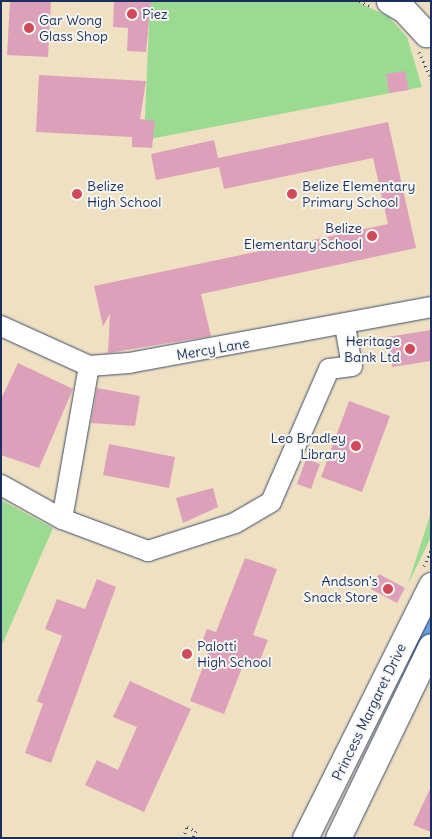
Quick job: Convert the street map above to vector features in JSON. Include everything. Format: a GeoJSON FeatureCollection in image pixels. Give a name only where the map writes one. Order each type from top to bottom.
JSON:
{"type":"FeatureCollection","features":[{"type":"Feature","properties":{"kind":"main road"},"geometry":{"type":"LineString","coordinates":[[389,1],[404,10],[429,39]]}},
{"type":"Feature","properties":{"kind":"main road"},"geometry":{"type":"LineString","coordinates":[[409,1],[429,39]]}},
{"type":"Feature","properties":{"kind":"main road","name":"Princess Margaret Drive"},"geometry":{"type":"LineString","coordinates":[[305,838],[327,781],[431,585]]}},
{"type":"Feature","properties":{"kind":"main road","name":"Princess Margaret Drive"},"geometry":{"type":"LineString","coordinates":[[338,838],[431,646]]}},
{"type":"Feature","properties":{"kind":"street","name":"Mercy Lane"},"geometry":{"type":"LineString","coordinates":[[1,326],[89,366],[129,363],[345,326],[431,307]]}},
{"type":"Feature","properties":{"kind":"street"},"geometry":{"type":"LineString","coordinates":[[1,485],[62,519],[148,552],[235,523],[271,502],[329,369],[352,366],[345,326]]}},
{"type":"Feature","properties":{"kind":"street"},"geometry":{"type":"LineString","coordinates":[[62,519],[89,366]]}},
{"type":"Feature","properties":{"kind":"path"},"geometry":{"type":"LineString","coordinates":[[183,838],[187,827],[196,830],[193,838]]}},
{"type":"Feature","properties":{"kind":"green space"},"geometry":{"type":"Polygon","coordinates":[[[150,1],[356,1],[389,17],[407,37],[422,87],[144,140],[150,1]]]}},
{"type":"Feature","properties":{"kind":"green space"},"geometry":{"type":"Polygon","coordinates":[[[1,500],[53,528],[1,647],[1,500]]]}},
{"type":"Feature","properties":{"kind":"green space"},"geometry":{"type":"Polygon","coordinates":[[[431,512],[431,537],[408,584],[426,528],[431,512]]]}},
{"type":"Feature","properties":{"kind":"building","name":"Gar Wong Glass Shop"},"geometry":{"type":"Polygon","coordinates":[[[10,1],[51,1],[48,57],[7,55],[10,1]]]}},
{"type":"Feature","properties":{"kind":"building","name":"Piez"},"geometry":{"type":"Polygon","coordinates":[[[114,1],[151,1],[146,52],[127,51],[128,28],[113,27],[114,1]]]}},
{"type":"Feature","properties":{"kind":"building"},"geometry":{"type":"Polygon","coordinates":[[[405,71],[409,90],[389,93],[386,74],[405,71]]]}},
{"type":"Feature","properties":{"kind":"building"},"geometry":{"type":"Polygon","coordinates":[[[39,75],[146,81],[140,119],[155,121],[152,148],[132,147],[132,137],[36,132],[39,75]]]}},
{"type":"Feature","properties":{"kind":"building","name":"Belize Elementary School"},"geometry":{"type":"Polygon","coordinates":[[[388,122],[416,248],[201,294],[211,336],[108,353],[110,314],[103,326],[94,286],[388,224],[373,158],[224,189],[219,167],[156,180],[151,154],[214,140],[218,158],[388,122]]]}},
{"type":"Feature","properties":{"kind":"building","name":"Heritage Bank Ltd"},"geometry":{"type":"Polygon","coordinates":[[[431,330],[431,361],[392,367],[387,337],[431,330]]]}},
{"type":"Feature","properties":{"kind":"building"},"geometry":{"type":"Polygon","coordinates":[[[18,363],[73,389],[39,468],[1,455],[1,399],[18,363]]]}},
{"type":"Feature","properties":{"kind":"building"},"geometry":{"type":"Polygon","coordinates":[[[97,388],[140,396],[135,426],[91,423],[97,388]]]}},
{"type":"Feature","properties":{"kind":"building","name":"Leo Bradley Library"},"geometry":{"type":"Polygon","coordinates":[[[349,401],[390,416],[362,492],[321,477],[349,401]]]}},
{"type":"Feature","properties":{"kind":"building"},"geometry":{"type":"Polygon","coordinates":[[[109,444],[175,457],[169,488],[103,475],[109,444]]]}},
{"type":"Feature","properties":{"kind":"building"},"geometry":{"type":"Polygon","coordinates":[[[306,459],[320,464],[311,489],[297,484],[306,459]]]}},
{"type":"Feature","properties":{"kind":"building"},"geometry":{"type":"Polygon","coordinates":[[[213,488],[218,507],[183,523],[176,498],[213,488]]]}},
{"type":"Feature","properties":{"kind":"building"},"geometry":{"type":"Polygon","coordinates":[[[245,558],[277,569],[253,635],[268,640],[258,665],[245,660],[224,714],[190,701],[210,648],[201,644],[207,629],[216,632],[245,558]]]}},
{"type":"Feature","properties":{"kind":"building","name":"Andson's Snack Store"},"geometry":{"type":"Polygon","coordinates":[[[379,574],[405,588],[397,603],[371,589],[379,574]]]}},
{"type":"Feature","properties":{"kind":"building"},"geometry":{"type":"Polygon","coordinates":[[[97,579],[116,587],[51,763],[25,753],[43,704],[37,701],[62,636],[45,629],[57,599],[85,609],[97,579]]]}},
{"type":"Feature","properties":{"kind":"building"},"geometry":{"type":"Polygon","coordinates":[[[130,681],[191,709],[144,812],[85,785],[97,760],[118,770],[137,727],[113,717],[130,681]]]}},
{"type":"Feature","properties":{"kind":"building"},"geometry":{"type":"Polygon","coordinates":[[[431,787],[431,832],[413,825],[431,787]]]}},
{"type":"Feature","properties":{"kind":"waterway"},"geometry":{"type":"LineString","coordinates":[[418,654],[431,628]]}},
{"type":"Feature","properties":{"kind":"place","name":"Piez"},"geometry":{"type":"Point","coordinates":[132,14]}},
{"type":"Feature","properties":{"kind":"place","name":"Gar Wong Glass Shop"},"geometry":{"type":"Point","coordinates":[29,28]}},
{"type":"Feature","properties":{"kind":"place","name":"Belize High School"},"geometry":{"type":"Point","coordinates":[77,194]}},
{"type":"Feature","properties":{"kind":"place","name":"Belize Elementary Primary School"},"geometry":{"type":"Point","coordinates":[292,194]}},
{"type":"Feature","properties":{"kind":"place","name":"Belize Elementary School"},"geometry":{"type":"Point","coordinates":[372,236]}},
{"type":"Feature","properties":{"kind":"place","name":"Heritage Bank Ltd"},"geometry":{"type":"Point","coordinates":[410,349]}},
{"type":"Feature","properties":{"kind":"place","name":"Leo Bradley Library"},"geometry":{"type":"Point","coordinates":[356,446]}},
{"type":"Feature","properties":{"kind":"place","name":"Andson's Snack Store"},"geometry":{"type":"Point","coordinates":[388,589]}},
{"type":"Feature","properties":{"kind":"place","name":"Palotti High School"},"geometry":{"type":"Point","coordinates":[187,654]}}]}
